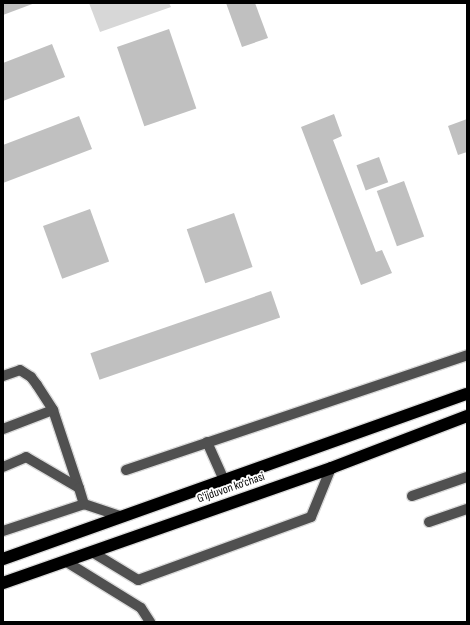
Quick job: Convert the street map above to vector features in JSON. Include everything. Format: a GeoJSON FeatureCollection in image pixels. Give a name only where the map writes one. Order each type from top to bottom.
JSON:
{"type":"FeatureCollection","features":[{"type":"Feature","properties":{"kind":"highway","name":"G'ijduvon ko‘chasi"},"geometry":{"type":"LineString","coordinates":[[3,559],[467,394]]}},
{"type":"Feature","properties":{"kind":"highway","name":"G'ijduvon ko‘chasi"},"geometry":{"type":"LineString","coordinates":[[3,583],[331,468],[467,416]]}},
{"type":"Feature","properties":{"kind":"lane"},"geometry":{"type":"LineString","coordinates":[[126,470],[467,355]]}},
{"type":"Feature","properties":{"kind":"lane"},"geometry":{"type":"LineString","coordinates":[[3,376],[20,370],[31,377],[53,410],[84,504]]}},
{"type":"Feature","properties":{"kind":"lane"},"geometry":{"type":"LineString","coordinates":[[3,429],[53,410]]}},
{"type":"Feature","properties":{"kind":"lane"},"geometry":{"type":"LineString","coordinates":[[207,442],[224,480]]}},
{"type":"Feature","properties":{"kind":"lane"},"geometry":{"type":"LineString","coordinates":[[3,467],[26,458],[79,488]]}},
{"type":"Feature","properties":{"kind":"lane"},"geometry":{"type":"LineString","coordinates":[[92,552],[138,580],[311,517],[331,468]]}},
{"type":"Feature","properties":{"kind":"lane"},"geometry":{"type":"LineString","coordinates":[[412,496],[467,477]]}},
{"type":"Feature","properties":{"kind":"lane"},"geometry":{"type":"LineString","coordinates":[[3,531],[84,504],[123,517]]}},
{"type":"Feature","properties":{"kind":"lane"},"geometry":{"type":"LineString","coordinates":[[429,522],[467,509]]}},
{"type":"Feature","properties":{"kind":"lane"},"geometry":{"type":"LineString","coordinates":[[65,561],[142,608],[150,622]]}},
{"type":"Feature","properties":{"kind":"shaded area"},"geometry":{"type":"Polygon","coordinates":[[[89,3],[169,3],[171,7],[100,32],[89,3]]]}},
{"type":"Feature","properties":{"kind":"building"},"geometry":{"type":"Polygon","coordinates":[[[3,3],[35,3],[3,15],[3,3]]]}},
{"type":"Feature","properties":{"kind":"building"},"geometry":{"type":"Polygon","coordinates":[[[226,3],[255,3],[268,38],[242,47],[226,3]]]}},
{"type":"Feature","properties":{"kind":"building"},"geometry":{"type":"Polygon","coordinates":[[[169,29],[196,108],[144,126],[117,47],[169,29]]]}},
{"type":"Feature","properties":{"kind":"building"},"geometry":{"type":"Polygon","coordinates":[[[52,44],[65,77],[3,101],[3,63],[52,44]]]}},
{"type":"Feature","properties":{"kind":"building"},"geometry":{"type":"Polygon","coordinates":[[[334,114],[342,136],[333,140],[376,252],[382,250],[392,273],[361,285],[301,127],[334,114]]]}},
{"type":"Feature","properties":{"kind":"building"},"geometry":{"type":"Polygon","coordinates":[[[79,116],[92,149],[3,183],[3,145],[79,116]]]}},
{"type":"Feature","properties":{"kind":"building"},"geometry":{"type":"Polygon","coordinates":[[[467,119],[467,152],[458,155],[448,126],[467,119]]]}},
{"type":"Feature","properties":{"kind":"building"},"geometry":{"type":"Polygon","coordinates":[[[379,157],[388,182],[366,191],[356,165],[379,157]]]}},
{"type":"Feature","properties":{"kind":"building"},"geometry":{"type":"Polygon","coordinates":[[[404,181],[424,236],[397,246],[377,191],[404,181]]]}},
{"type":"Feature","properties":{"kind":"building"},"geometry":{"type":"Polygon","coordinates":[[[90,209],[109,262],[62,279],[43,226],[90,209]]]}},
{"type":"Feature","properties":{"kind":"building"},"geometry":{"type":"Polygon","coordinates":[[[234,213],[253,267],[205,283],[187,229],[234,213]]]}},
{"type":"Feature","properties":{"kind":"building"},"geometry":{"type":"Polygon","coordinates":[[[271,291],[280,317],[100,380],[90,353],[271,291]]]}}]}
